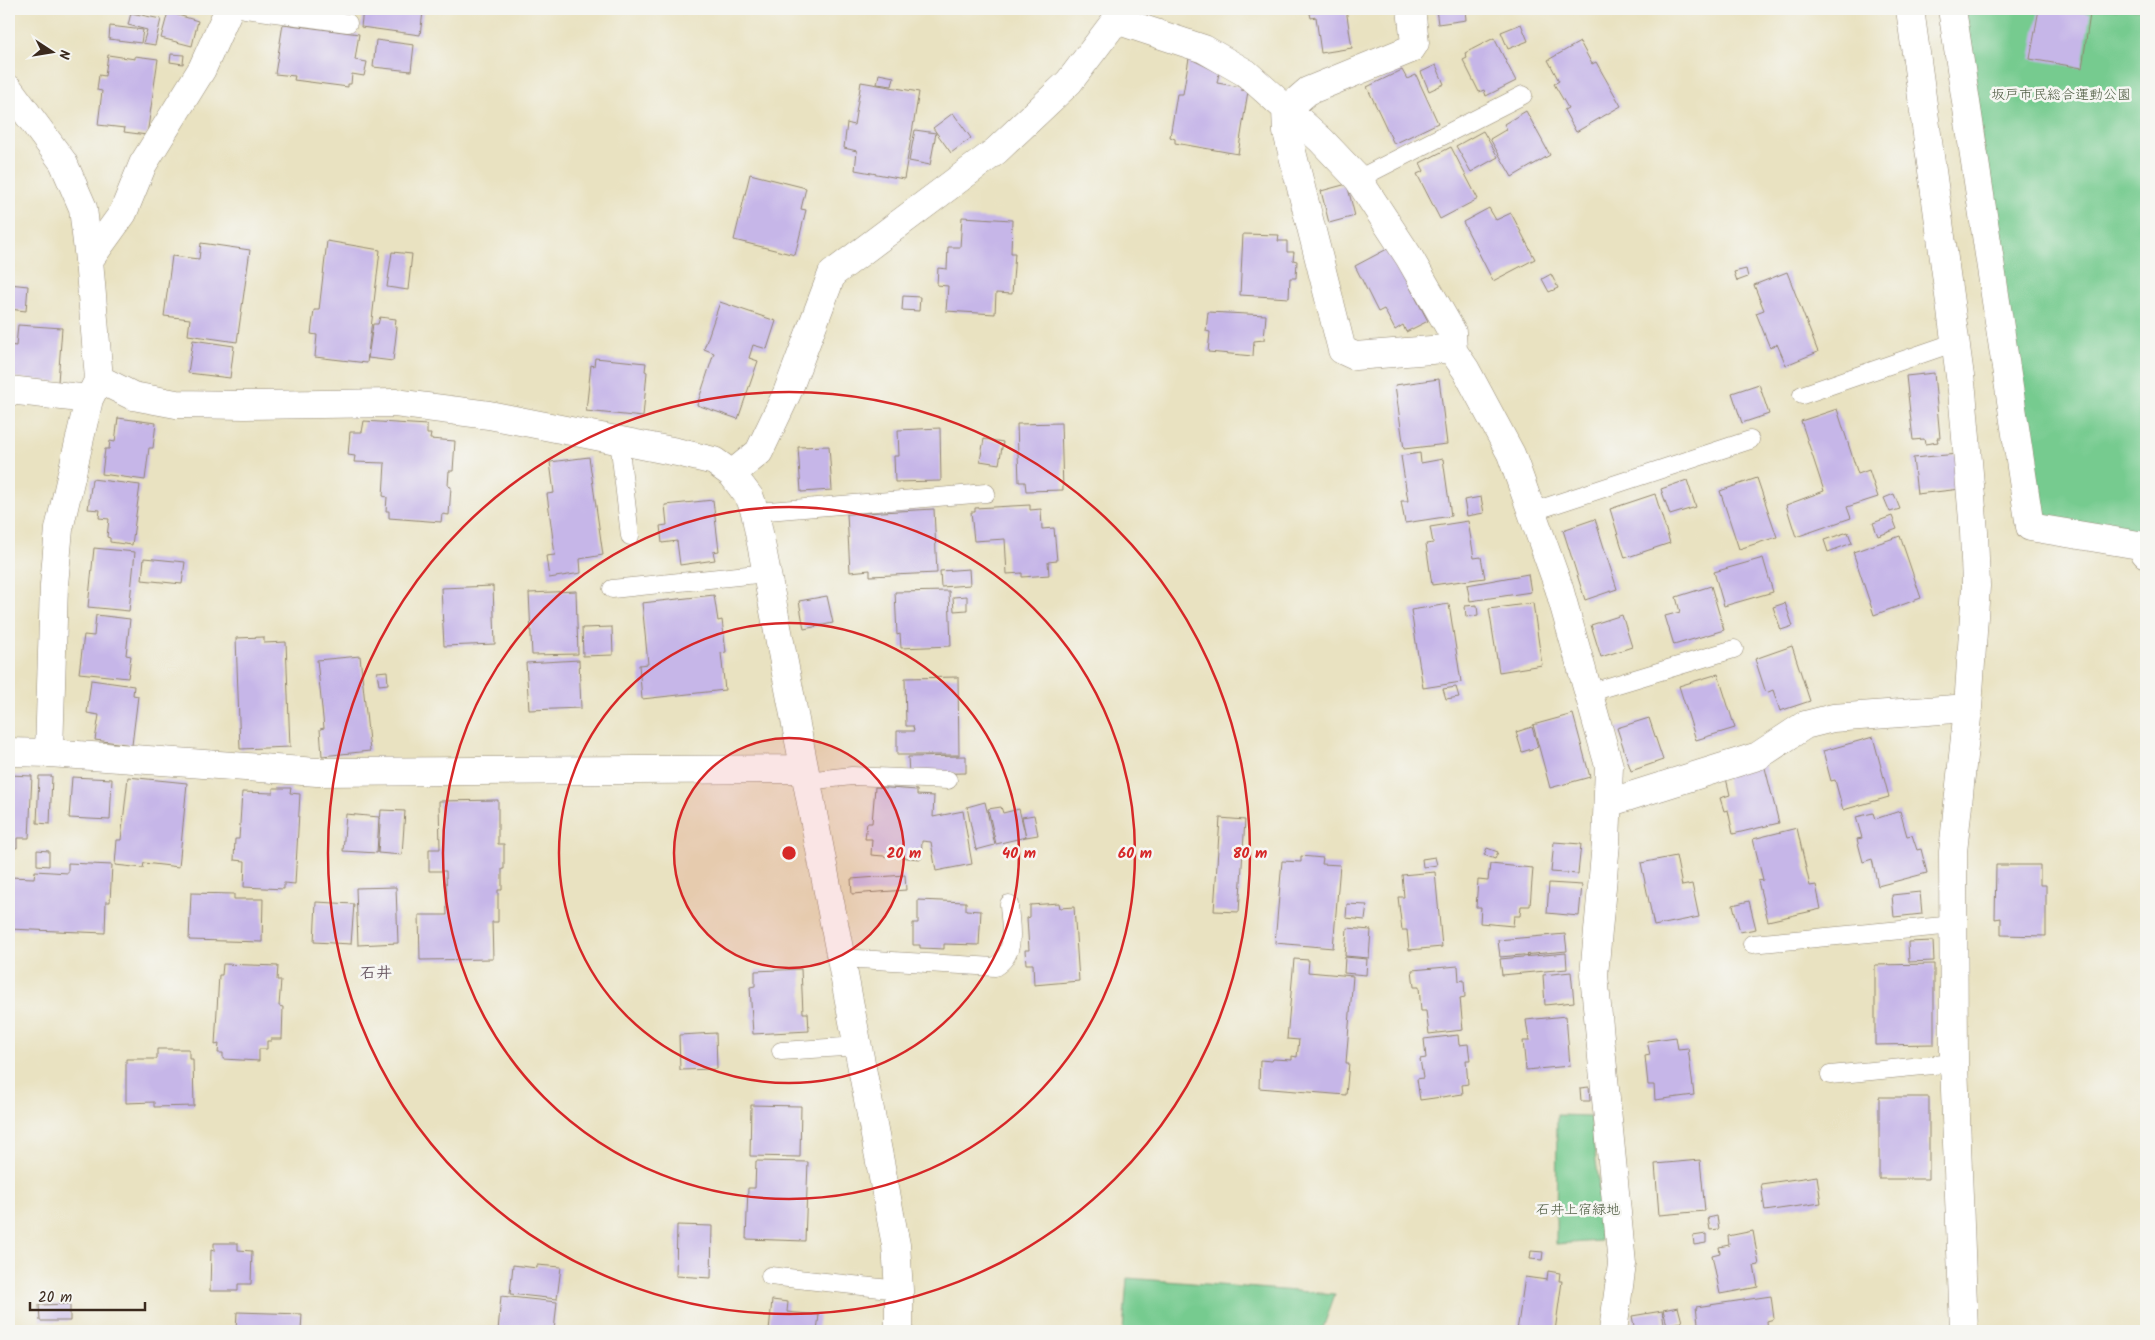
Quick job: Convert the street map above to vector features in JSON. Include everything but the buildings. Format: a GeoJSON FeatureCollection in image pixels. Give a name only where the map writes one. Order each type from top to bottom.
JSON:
{"type":"FeatureCollection","features":[{"type":"Feature","properties":{"kind":"street"},"geometry":{"type":"LineString","coordinates":[[89,260],[123,213],[143,164],[202,69],[229,9]]}},
{"type":"Feature","properties":{"kind":"street"},"geometry":{"type":"LineString","coordinates":[[1412,9],[1415,43],[1411,49],[1308,91],[1286,110],[1286,132],[1342,350],[1355,356],[1453,351]]}},
{"type":"Feature","properties":{"kind":"street"},"geometry":{"type":"LineString","coordinates":[[1910,9],[1956,342],[1973,523],[1976,586],[1968,708],[1953,852],[1954,1063],[1964,1331]]}},
{"type":"Feature","properties":{"kind":"street"},"geometry":{"type":"LineString","coordinates":[[1952,9],[2030,527],[2139,545],[2146,554]]}},
{"type":"Feature","properties":{"kind":"street"},"geometry":{"type":"LineString","coordinates":[[732,474],[759,452],[787,393],[832,274],[996,151],[1069,82],[1118,14],[1204,50],[1246,73],[1322,140],[1358,179],[1409,257],[1452,332],[1453,351],[1466,370],[1511,454],[1559,588],[1609,766],[1608,803],[1594,975],[1622,1264],[1613,1331]]}},
{"type":"Feature","properties":{"kind":"street"},"geometry":{"type":"LineString","coordinates":[[9,89],[62,162],[83,208],[89,260],[94,389],[59,529],[54,585],[49,753]]}},
{"type":"Feature","properties":{"kind":"street"},"geometry":{"type":"LineString","coordinates":[[9,390],[94,389],[176,404],[395,403],[489,415],[677,452],[714,461],[732,474],[750,498],[767,573],[896,1245],[899,1331]]}},
{"type":"Feature","properties":{"kind":"street"},"geometry":{"type":"LineString","coordinates":[[1608,803],[1758,756],[1805,725],[1833,718],[1968,708]]}},
{"type":"Feature","properties":{"kind":"street"},"geometry":{"type":"LineString","coordinates":[[9,752],[49,753],[317,772],[805,775]]}},
{"type":"Feature","properties":{"kind":"lane"},"geometry":{"type":"LineString","coordinates":[[245,9],[348,23]]}},
{"type":"Feature","properties":{"kind":"lane"},"geometry":{"type":"LineString","coordinates":[[1358,179],[1523,95]]}},
{"type":"Feature","properties":{"kind":"lane"},"geometry":{"type":"LineString","coordinates":[[1802,395],[1956,342]]}},
{"type":"Feature","properties":{"kind":"lane"},"geometry":{"type":"LineString","coordinates":[[619,440],[630,536]]}},
{"type":"Feature","properties":{"kind":"lane"},"geometry":{"type":"LineString","coordinates":[[1531,512],[1750,440]]}},
{"type":"Feature","properties":{"kind":"lane"},"geometry":{"type":"LineString","coordinates":[[754,512],[986,493]]}},
{"type":"Feature","properties":{"kind":"lane"},"geometry":{"type":"LineString","coordinates":[[612,589],[767,573]]}},
{"type":"Feature","properties":{"kind":"lane"},"geometry":{"type":"LineString","coordinates":[[1588,694],[1734,649]]}},
{"type":"Feature","properties":{"kind":"lane"},"geometry":{"type":"LineString","coordinates":[[805,775],[948,780]]}},
{"type":"Feature","properties":{"kind":"lane"},"geometry":{"type":"LineString","coordinates":[[841,958],[995,967],[1004,961],[1010,948],[1009,904]]}},
{"type":"Feature","properties":{"kind":"lane"},"geometry":{"type":"LineString","coordinates":[[1752,944],[1954,925]]}},
{"type":"Feature","properties":{"kind":"lane"},"geometry":{"type":"LineString","coordinates":[[781,1051],[859,1046]]}},
{"type":"Feature","properties":{"kind":"lane"},"geometry":{"type":"LineString","coordinates":[[1830,1075],[1954,1063]]}},
{"type":"Feature","properties":{"kind":"lane"},"geometry":{"type":"LineString","coordinates":[[770,1276],[899,1290]]}},
{"type":"Feature","properties":{"kind":"green space","name":"坂戸市民総合運動公園"},"geometry":{"type":"Polygon","coordinates":[[[1963,9],[2146,9],[2146,537],[2036,519],[1963,9]]]}},
{"type":"Feature","properties":{"kind":"green space","name":"石井上宿緑地"},"geometry":{"type":"Polygon","coordinates":[[[1557,1115],[1590,1116],[1598,1176],[1601,1241],[1556,1244],[1557,1115]]]}},
{"type":"Feature","properties":{"kind":"green space"},"geometry":{"type":"Polygon","coordinates":[[[1127,1278],[1335,1294],[1322,1331],[1123,1331],[1127,1278]]]}},
{"type":"Feature","properties":{"kind":"district","name":"石井"},"geometry":{"type":"Point","coordinates":[376,972]}}]}
